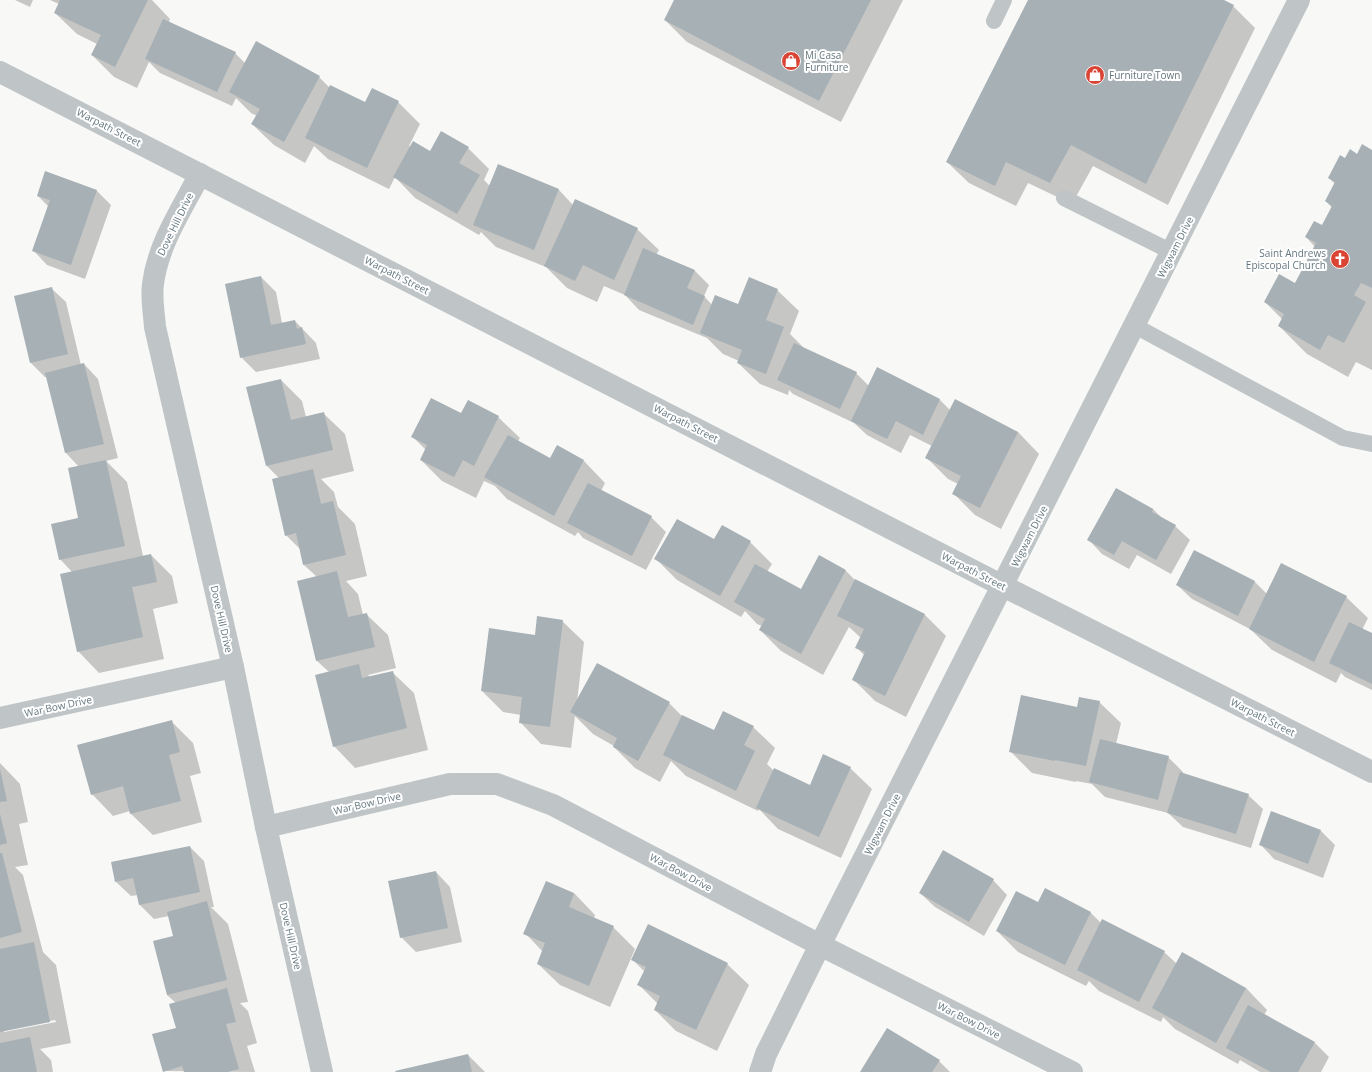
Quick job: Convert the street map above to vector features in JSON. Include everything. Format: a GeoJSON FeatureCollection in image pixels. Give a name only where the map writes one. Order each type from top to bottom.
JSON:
{"type":"FeatureCollection","features":[{"type":"Feature","properties":{"kind":"street","name":"Wigwam Drive"},"geometry":{"type":"LineString","coordinates":[[760,1072],[766,1054],[820,945],[1299,0]]}},
{"type":"Feature","properties":{"kind":"street","name":"Warpath Street"},"geometry":{"type":"LineString","coordinates":[[0,72],[1003,586],[1372,772]]}},
{"type":"Feature","properties":{"kind":"street","name":"Dove Hill Drive"},"geometry":{"type":"LineString","coordinates":[[200,174],[163,246],[156,265],[153,286],[157,335],[233,667],[266,827],[322,1072]]}},
{"type":"Feature","properties":{"kind":"street","name":"War Bow Drive"},"geometry":{"type":"LineString","coordinates":[[0,718],[233,667]]}},
{"type":"Feature","properties":{"kind":"street","name":"War Bow Drive"},"geometry":{"type":"LineString","coordinates":[[266,827],[450,784],[497,784],[552,805],[820,945],[1072,1072]]}},
{"type":"Feature","properties":{"kind":"lane"},"geometry":{"type":"LineString","coordinates":[[994,21],[1004,0]]}},
{"type":"Feature","properties":{"kind":"lane"},"geometry":{"type":"LineString","coordinates":[[1064,198],[1172,252]]}},
{"type":"Feature","properties":{"kind":"lane"},"geometry":{"type":"LineString","coordinates":[[1135,326],[1343,438],[1372,444]]}},
{"type":"Feature","properties":{"kind":"building"},"geometry":{"type":"Polygon","coordinates":[[[60,0],[148,0],[115,67],[91,55],[101,35],[54,13],[60,0]]]}},
{"type":"Feature","properties":{"kind":"building","name":"Mi Casa Furniture"},"geometry":{"type":"Polygon","coordinates":[[[674,0],[871,0],[819,101],[664,20],[674,0]]]}},
{"type":"Feature","properties":{"kind":"building","name":"Furniture Town"},"geometry":{"type":"Polygon","coordinates":[[[1028,0],[1224,0],[1234,5],[1146,184],[1071,145],[1050,183],[1006,162],[995,186],[946,162],[1028,0]]]}},
{"type":"Feature","properties":{"kind":"building"},"geometry":{"type":"Polygon","coordinates":[[[163,19],[236,52],[217,92],[145,59],[163,19]]]}},
{"type":"Feature","properties":{"kind":"building"},"geometry":{"type":"Polygon","coordinates":[[[256,41],[320,76],[284,142],[251,124],[260,109],[229,92],[256,41]]]}},
{"type":"Feature","properties":{"kind":"building"},"geometry":{"type":"Polygon","coordinates":[[[330,85],[365,102],[372,88],[399,101],[367,168],[305,138],[330,85]]]}},
{"type":"Feature","properties":{"kind":"building"},"geometry":{"type":"Polygon","coordinates":[[[441,131],[469,147],[459,163],[480,175],[457,214],[393,177],[413,141],[430,151],[441,131]]]}},
{"type":"Feature","properties":{"kind":"building","name":"Saint Andrews Episcopal Church"},"geometry":{"type":"Polygon","coordinates":[[[1362,144],[1372,150],[1372,288],[1361,283],[1354,295],[1366,302],[1344,343],[1328,335],[1320,350],[1278,326],[1284,314],[1264,302],[1279,274],[1295,283],[1316,243],[1305,237],[1314,221],[1322,225],[1332,206],[1325,201],[1335,182],[1328,178],[1340,155],[1345,158],[1350,149],[1357,154],[1362,144]]]}},
{"type":"Feature","properties":{"kind":"building"},"geometry":{"type":"Polygon","coordinates":[[[498,164],[559,189],[534,250],[473,225],[498,164]]]}},
{"type":"Feature","properties":{"kind":"building"},"geometry":{"type":"Polygon","coordinates":[[[45,171],[97,190],[71,265],[32,251],[50,200],[37,196],[45,171]]]}},
{"type":"Feature","properties":{"kind":"building"},"geometry":{"type":"Polygon","coordinates":[[[575,199],[638,228],[614,280],[583,265],[575,281],[544,266],[575,199]]]}},
{"type":"Feature","properties":{"kind":"building"},"geometry":{"type":"Polygon","coordinates":[[[643,248],[695,270],[687,288],[705,296],[693,325],[624,295],[643,248]]]}},
{"type":"Feature","properties":{"kind":"building"},"geometry":{"type":"Polygon","coordinates":[[[261,276],[271,325],[295,320],[297,329],[302,327],[306,344],[240,358],[225,284],[261,276]]]}},
{"type":"Feature","properties":{"kind":"building"},"geometry":{"type":"Polygon","coordinates":[[[749,277],[778,289],[766,320],[784,327],[766,374],[737,363],[742,350],[700,333],[715,295],[738,304],[749,277]]]}},
{"type":"Feature","properties":{"kind":"building"},"geometry":{"type":"Polygon","coordinates":[[[52,287],[68,354],[30,363],[14,296],[52,287]]]}},
{"type":"Feature","properties":{"kind":"building"},"geometry":{"type":"Polygon","coordinates":[[[794,343],[857,372],[840,409],[777,380],[794,343]]]}},
{"type":"Feature","properties":{"kind":"building"},"geometry":{"type":"Polygon","coordinates":[[[84,363],[104,444],[65,453],[45,373],[84,363]]]}},
{"type":"Feature","properties":{"kind":"building"},"geometry":{"type":"Polygon","coordinates":[[[877,367],[940,399],[923,435],[896,421],[887,439],[851,421],[877,367]]]}},
{"type":"Feature","properties":{"kind":"building"},"geometry":{"type":"Polygon","coordinates":[[[281,379],[291,420],[324,412],[333,450],[266,466],[246,387],[281,379]]]}},
{"type":"Feature","properties":{"kind":"building"},"geometry":{"type":"Polygon","coordinates":[[[431,398],[461,413],[468,400],[499,416],[474,466],[463,460],[454,477],[420,460],[427,445],[411,437],[431,398]]]}},
{"type":"Feature","properties":{"kind":"building"},"geometry":{"type":"Polygon","coordinates":[[[955,399],[1018,432],[980,508],[952,494],[961,476],[925,458],[955,399]]]}},
{"type":"Feature","properties":{"kind":"building"},"geometry":{"type":"Polygon","coordinates":[[[508,435],[550,458],[557,445],[584,460],[554,516],[484,477],[508,435]]]}},
{"type":"Feature","properties":{"kind":"building"},"geometry":{"type":"Polygon","coordinates":[[[106,460],[125,546],[59,560],[51,524],[78,518],[68,468],[106,460]]]}},
{"type":"Feature","properties":{"kind":"building"},"geometry":{"type":"Polygon","coordinates":[[[313,469],[321,504],[333,501],[346,555],[303,565],[296,533],[285,536],[272,479],[313,469]]]}},
{"type":"Feature","properties":{"kind":"building"},"geometry":{"type":"Polygon","coordinates":[[[588,483],[652,516],[632,556],[567,523],[588,483]]]}},
{"type":"Feature","properties":{"kind":"building"},"geometry":{"type":"Polygon","coordinates":[[[1116,488],[1153,509],[1152,512],[1176,525],[1156,560],[1122,541],[1114,555],[1087,540],[1116,488]]]}},
{"type":"Feature","properties":{"kind":"building"},"geometry":{"type":"Polygon","coordinates":[[[677,519],[714,539],[722,525],[751,541],[720,596],[654,559],[677,519]]]}},
{"type":"Feature","properties":{"kind":"building"},"geometry":{"type":"Polygon","coordinates":[[[1194,550],[1255,581],[1238,616],[1176,585],[1194,550]]]}},
{"type":"Feature","properties":{"kind":"building"},"geometry":{"type":"Polygon","coordinates":[[[151,554],[157,582],[132,587],[143,637],[77,652],[60,574],[151,554]]]}},
{"type":"Feature","properties":{"kind":"building"},"geometry":{"type":"Polygon","coordinates":[[[819,555],[846,570],[801,654],[759,630],[765,619],[734,602],[755,564],[801,589],[819,555]]]}},
{"type":"Feature","properties":{"kind":"building"},"geometry":{"type":"Polygon","coordinates":[[[1281,563],[1347,596],[1314,662],[1249,629],[1281,563]]]}},
{"type":"Feature","properties":{"kind":"building"},"geometry":{"type":"Polygon","coordinates":[[[337,571],[348,617],[367,613],[375,647],[316,661],[297,581],[337,571]]]}},
{"type":"Feature","properties":{"kind":"building"},"geometry":{"type":"Polygon","coordinates":[[[855,579],[925,614],[885,696],[852,680],[865,652],[855,648],[864,629],[837,616],[855,579]]]}},
{"type":"Feature","properties":{"kind":"building"},"geometry":{"type":"Polygon","coordinates":[[[537,616],[563,620],[550,727],[519,723],[522,697],[481,691],[489,628],[535,635],[537,616]]]}},
{"type":"Feature","properties":{"kind":"building"},"geometry":{"type":"Polygon","coordinates":[[[1349,622],[1372,633],[1372,684],[1329,663],[1349,622]]]}},
{"type":"Feature","properties":{"kind":"building"},"geometry":{"type":"Polygon","coordinates":[[[597,663],[670,702],[638,761],[613,747],[617,738],[570,712],[597,663]]]}},
{"type":"Feature","properties":{"kind":"building"},"geometry":{"type":"Polygon","coordinates":[[[359,664],[362,678],[393,671],[407,728],[333,747],[315,675],[359,664]]]}},
{"type":"Feature","properties":{"kind":"building"},"geometry":{"type":"Polygon","coordinates":[[[1021,695],[1077,707],[1079,697],[1100,701],[1086,766],[1009,752],[1021,695]]]}},
{"type":"Feature","properties":{"kind":"building"},"geometry":{"type":"Polygon","coordinates":[[[723,711],[754,726],[744,745],[755,751],[736,791],[663,755],[682,715],[714,730],[723,711]]]}},
{"type":"Feature","properties":{"kind":"building"},"geometry":{"type":"Polygon","coordinates":[[[172,720],[180,752],[169,755],[181,801],[130,814],[123,786],[91,795],[77,745],[172,720]]]}},
{"type":"Feature","properties":{"kind":"building"},"geometry":{"type":"Polygon","coordinates":[[[1100,739],[1169,756],[1158,800],[1089,782],[1100,739]]]}},
{"type":"Feature","properties":{"kind":"building"},"geometry":{"type":"Polygon","coordinates":[[[823,754],[851,767],[819,837],[756,808],[774,768],[810,785],[823,754]]]}},
{"type":"Feature","properties":{"kind":"building"},"geometry":{"type":"Polygon","coordinates":[[[0,769],[7,801],[0,802],[0,769]]]}},
{"type":"Feature","properties":{"kind":"building"},"geometry":{"type":"Polygon","coordinates":[[[1180,772],[1249,794],[1236,834],[1167,813],[1180,772]]]}},
{"type":"Feature","properties":{"kind":"building"},"geometry":{"type":"Polygon","coordinates":[[[1271,811],[1321,830],[1308,864],[1259,845],[1271,811]]]}},
{"type":"Feature","properties":{"kind":"building"},"geometry":{"type":"Polygon","coordinates":[[[0,814],[7,843],[0,845],[0,814]]]}},
{"type":"Feature","properties":{"kind":"building"},"geometry":{"type":"Polygon","coordinates":[[[190,846],[200,892],[139,905],[133,878],[115,882],[111,862],[190,846]]]}},
{"type":"Feature","properties":{"kind":"building"},"geometry":{"type":"Polygon","coordinates":[[[943,850],[994,879],[969,922],[919,893],[943,850]]]}},
{"type":"Feature","properties":{"kind":"building"},"geometry":{"type":"Polygon","coordinates":[[[0,853],[2,853],[22,932],[0,938],[0,853]]]}},
{"type":"Feature","properties":{"kind":"building"},"geometry":{"type":"Polygon","coordinates":[[[436,871],[448,928],[400,938],[388,881],[436,871]]]}},
{"type":"Feature","properties":{"kind":"building"},"geometry":{"type":"Polygon","coordinates":[[[546,881],[574,893],[569,907],[614,926],[589,986],[537,964],[545,943],[523,934],[546,881]]]}},
{"type":"Feature","properties":{"kind":"building"},"geometry":{"type":"Polygon","coordinates":[[[1045,888],[1091,912],[1065,965],[996,931],[1016,891],[1038,902],[1045,888]]]}},
{"type":"Feature","properties":{"kind":"building"},"geometry":{"type":"Polygon","coordinates":[[[207,901],[227,980],[167,995],[153,941],[173,936],[167,912],[207,901]]]}},
{"type":"Feature","properties":{"kind":"building"},"geometry":{"type":"Polygon","coordinates":[[[1102,919],[1165,951],[1139,1002],[1077,970],[1102,919]]]}},
{"type":"Feature","properties":{"kind":"building"},"geometry":{"type":"Polygon","coordinates":[[[648,924],[728,963],[696,1030],[654,1010],[660,996],[637,985],[646,967],[631,960],[648,924]]]}},
{"type":"Feature","properties":{"kind":"building"},"geometry":{"type":"Polygon","coordinates":[[[34,942],[50,1022],[0,1032],[0,949],[34,942]]]}},
{"type":"Feature","properties":{"kind":"building"},"geometry":{"type":"Polygon","coordinates":[[[1182,952],[1246,988],[1216,1043],[1152,1008],[1182,952]]]}},
{"type":"Feature","properties":{"kind":"building"},"geometry":{"type":"Polygon","coordinates":[[[227,988],[236,1022],[226,1024],[239,1069],[228,1072],[184,1072],[182,1066],[163,1072],[152,1034],[176,1028],[169,1004],[227,988]]]}},
{"type":"Feature","properties":{"kind":"building"},"geometry":{"type":"Polygon","coordinates":[[[1248,1005],[1315,1042],[1298,1072],[1271,1072],[1226,1048],[1248,1005]]]}},
{"type":"Feature","properties":{"kind":"building"},"geometry":{"type":"Polygon","coordinates":[[[887,1028],[940,1060],[932,1072],[860,1072],[887,1028]]]}},
{"type":"Feature","properties":{"kind":"building"},"geometry":{"type":"Polygon","coordinates":[[[30,1037],[37,1072],[0,1072],[0,1043],[30,1037]]]}},
{"type":"Feature","properties":{"kind":"building"},"geometry":{"type":"Polygon","coordinates":[[[468,1054],[472,1072],[395,1071],[468,1054]]]}},
{"type":"Feature","properties":{"kind":"place","name":"Mi Casa Furniture"},"geometry":{"type":"Point","coordinates":[791,61]}},
{"type":"Feature","properties":{"kind":"place","name":"Furniture Town"},"geometry":{"type":"Point","coordinates":[1095,75]}},
{"type":"Feature","properties":{"kind":"place","name":"Saint Andrews Episcopal Church"},"geometry":{"type":"Point","coordinates":[1340,259]}}]}
